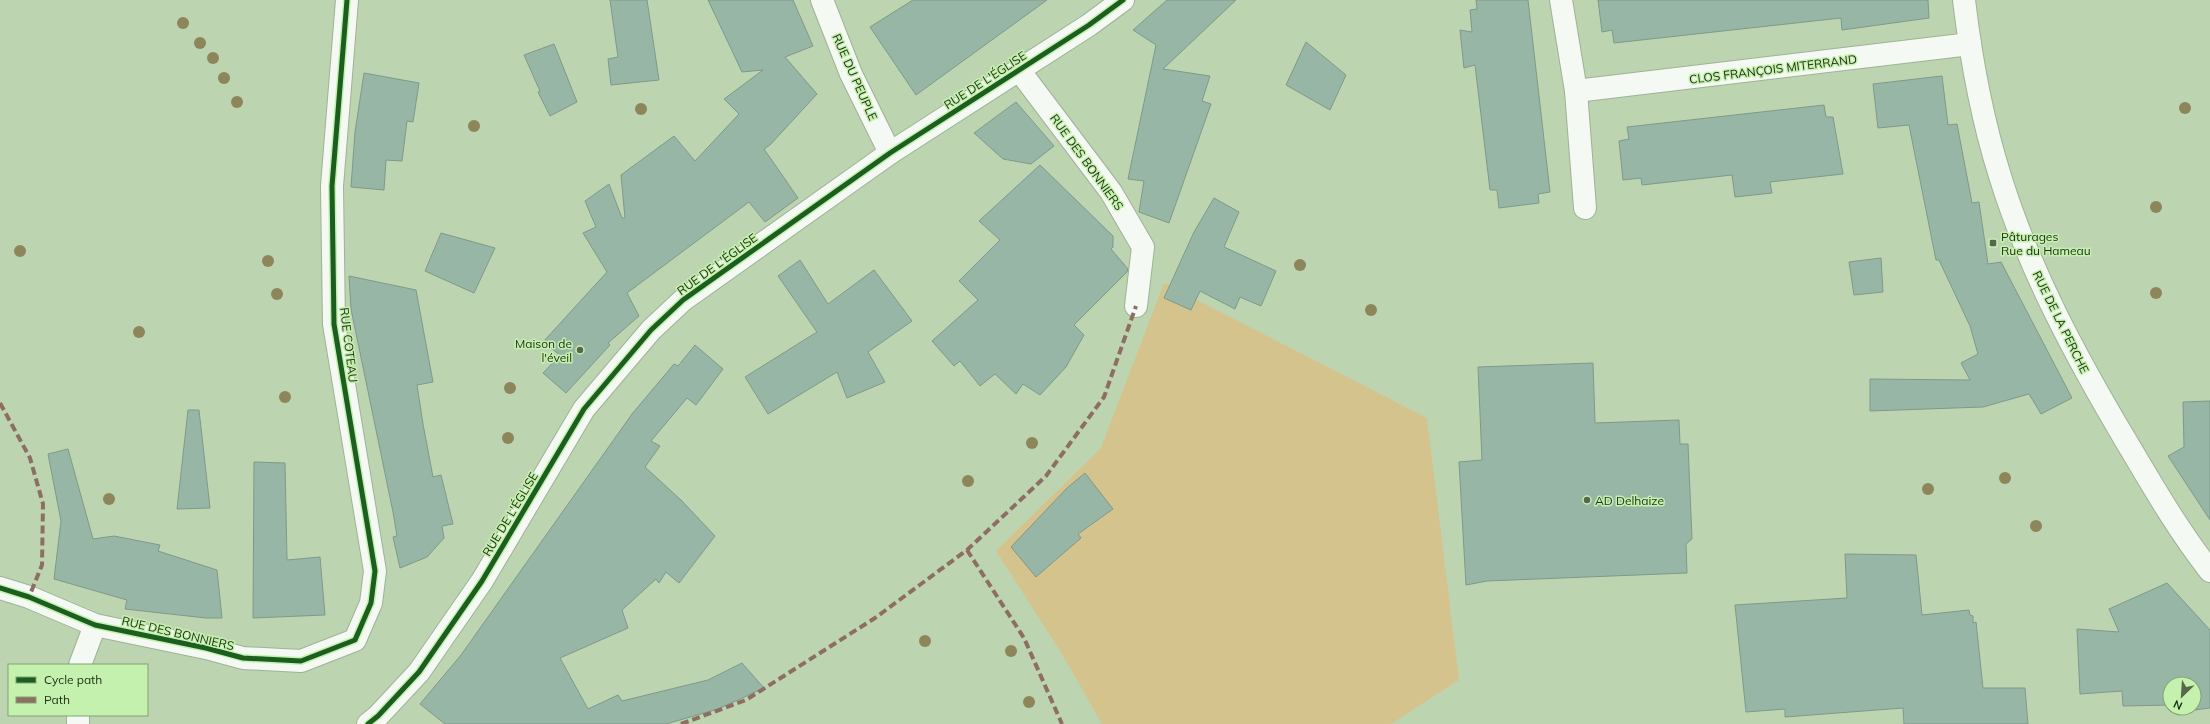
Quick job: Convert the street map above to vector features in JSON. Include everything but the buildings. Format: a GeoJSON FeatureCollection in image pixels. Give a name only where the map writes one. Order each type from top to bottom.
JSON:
{"type":"FeatureCollection","features":[{"type":"Feature","properties":{"kind":"street","name":"RUE COTEAU"},"geometry":{"type":"LineString","coordinates":[[347,0],[332,186],[334,324],[375,572],[372,603],[355,640]]}},
{"type":"Feature","properties":{"kind":"street","name":"RUE DU PEUPLE"},"geometry":{"type":"LineString","coordinates":[[822,0],[851,74],[890,153]]}},
{"type":"Feature","properties":{"kind":"street","name":"RUE DE L'ÉGLISE"},"geometry":{"type":"LineString","coordinates":[[368,724],[378,716],[420,672],[482,581],[584,410],[651,330],[682,300],[890,153],[1089,25],[1123,0]]}},
{"type":"Feature","properties":{"kind":"street"},"geometry":{"type":"LineString","coordinates":[[1561,0],[1576,91],[1585,208]]}},
{"type":"Feature","properties":{"kind":"street","name":"RUE DE LA PERCHE"},"geometry":{"type":"LineString","coordinates":[[1964,0],[1977,83],[2000,174],[2016,222],[2042,284],[2071,344],[2100,398],[2174,520],[2210,570]]}},
{"type":"Feature","properties":{"kind":"street","name":"CLOS FRANÇOIS MITERRAND"},"geometry":{"type":"LineString","coordinates":[[1576,91],[1970,44]]}},
{"type":"Feature","properties":{"kind":"street","name":"RUE DES BONNIERS"},"geometry":{"type":"LineString","coordinates":[[1019,70],[1111,192],[1143,247],[1136,306]]}},
{"type":"Feature","properties":{"kind":"street","name":"RUE DES BONNIERS"},"geometry":{"type":"LineString","coordinates":[[0,588],[29,598],[95,625],[206,648],[242,658],[302,661],[355,640]]}},
{"type":"Feature","properties":{"kind":"street"},"geometry":{"type":"LineString","coordinates":[[80,664],[95,625]]}},
{"type":"Feature","properties":{"kind":"shaded area"},"geometry":{"type":"Polygon","coordinates":[[[1164,283],[1427,418],[1459,680],[1391,724],[1102,724],[1062,654],[996,551],[1101,448],[1164,283]]]}},
{"type":"Feature","properties":{"kind":"marked path"},"geometry":{"type":"LineString","coordinates":[[681,724],[746,700],[875,618],[967,550],[1046,476],[1104,397],[1136,306]]}},
{"type":"Feature","properties":{"kind":"marked path"},"geometry":{"type":"LineString","coordinates":[[0,403],[30,458],[43,504],[42,565],[29,597]]}},
{"type":"Feature","properties":{"kind":"marked path"},"geometry":{"type":"LineString","coordinates":[[967,550],[1024,638],[1062,724]]}},
{"type":"Feature","properties":{"kind":"cycle path"},"geometry":{"type":"LineString","coordinates":[[0,588],[29,597],[95,625],[206,648],[243,658],[301,661],[355,640],[371,603],[375,571],[334,324],[332,186],[347,0]]}},
{"type":"Feature","properties":{"kind":"cycle path"},"geometry":{"type":"LineString","coordinates":[[368,724],[378,716],[419,672],[482,581],[584,409],[651,330],[683,300],[890,153],[1089,25],[1123,0]]}},
{"type":"Feature","properties":{"kind":"place","name":"Pâturages Rue du Hameau"},"geometry":{"type":"Point","coordinates":[1993,243]}},
{"type":"Feature","properties":{"kind":"place","name":"Maison de l'éveil"},"geometry":{"type":"Point","coordinates":[580,350]}},
{"type":"Feature","properties":{"kind":"place","name":"AD Delhaize"},"geometry":{"type":"Point","coordinates":[1587,500]}}]}
